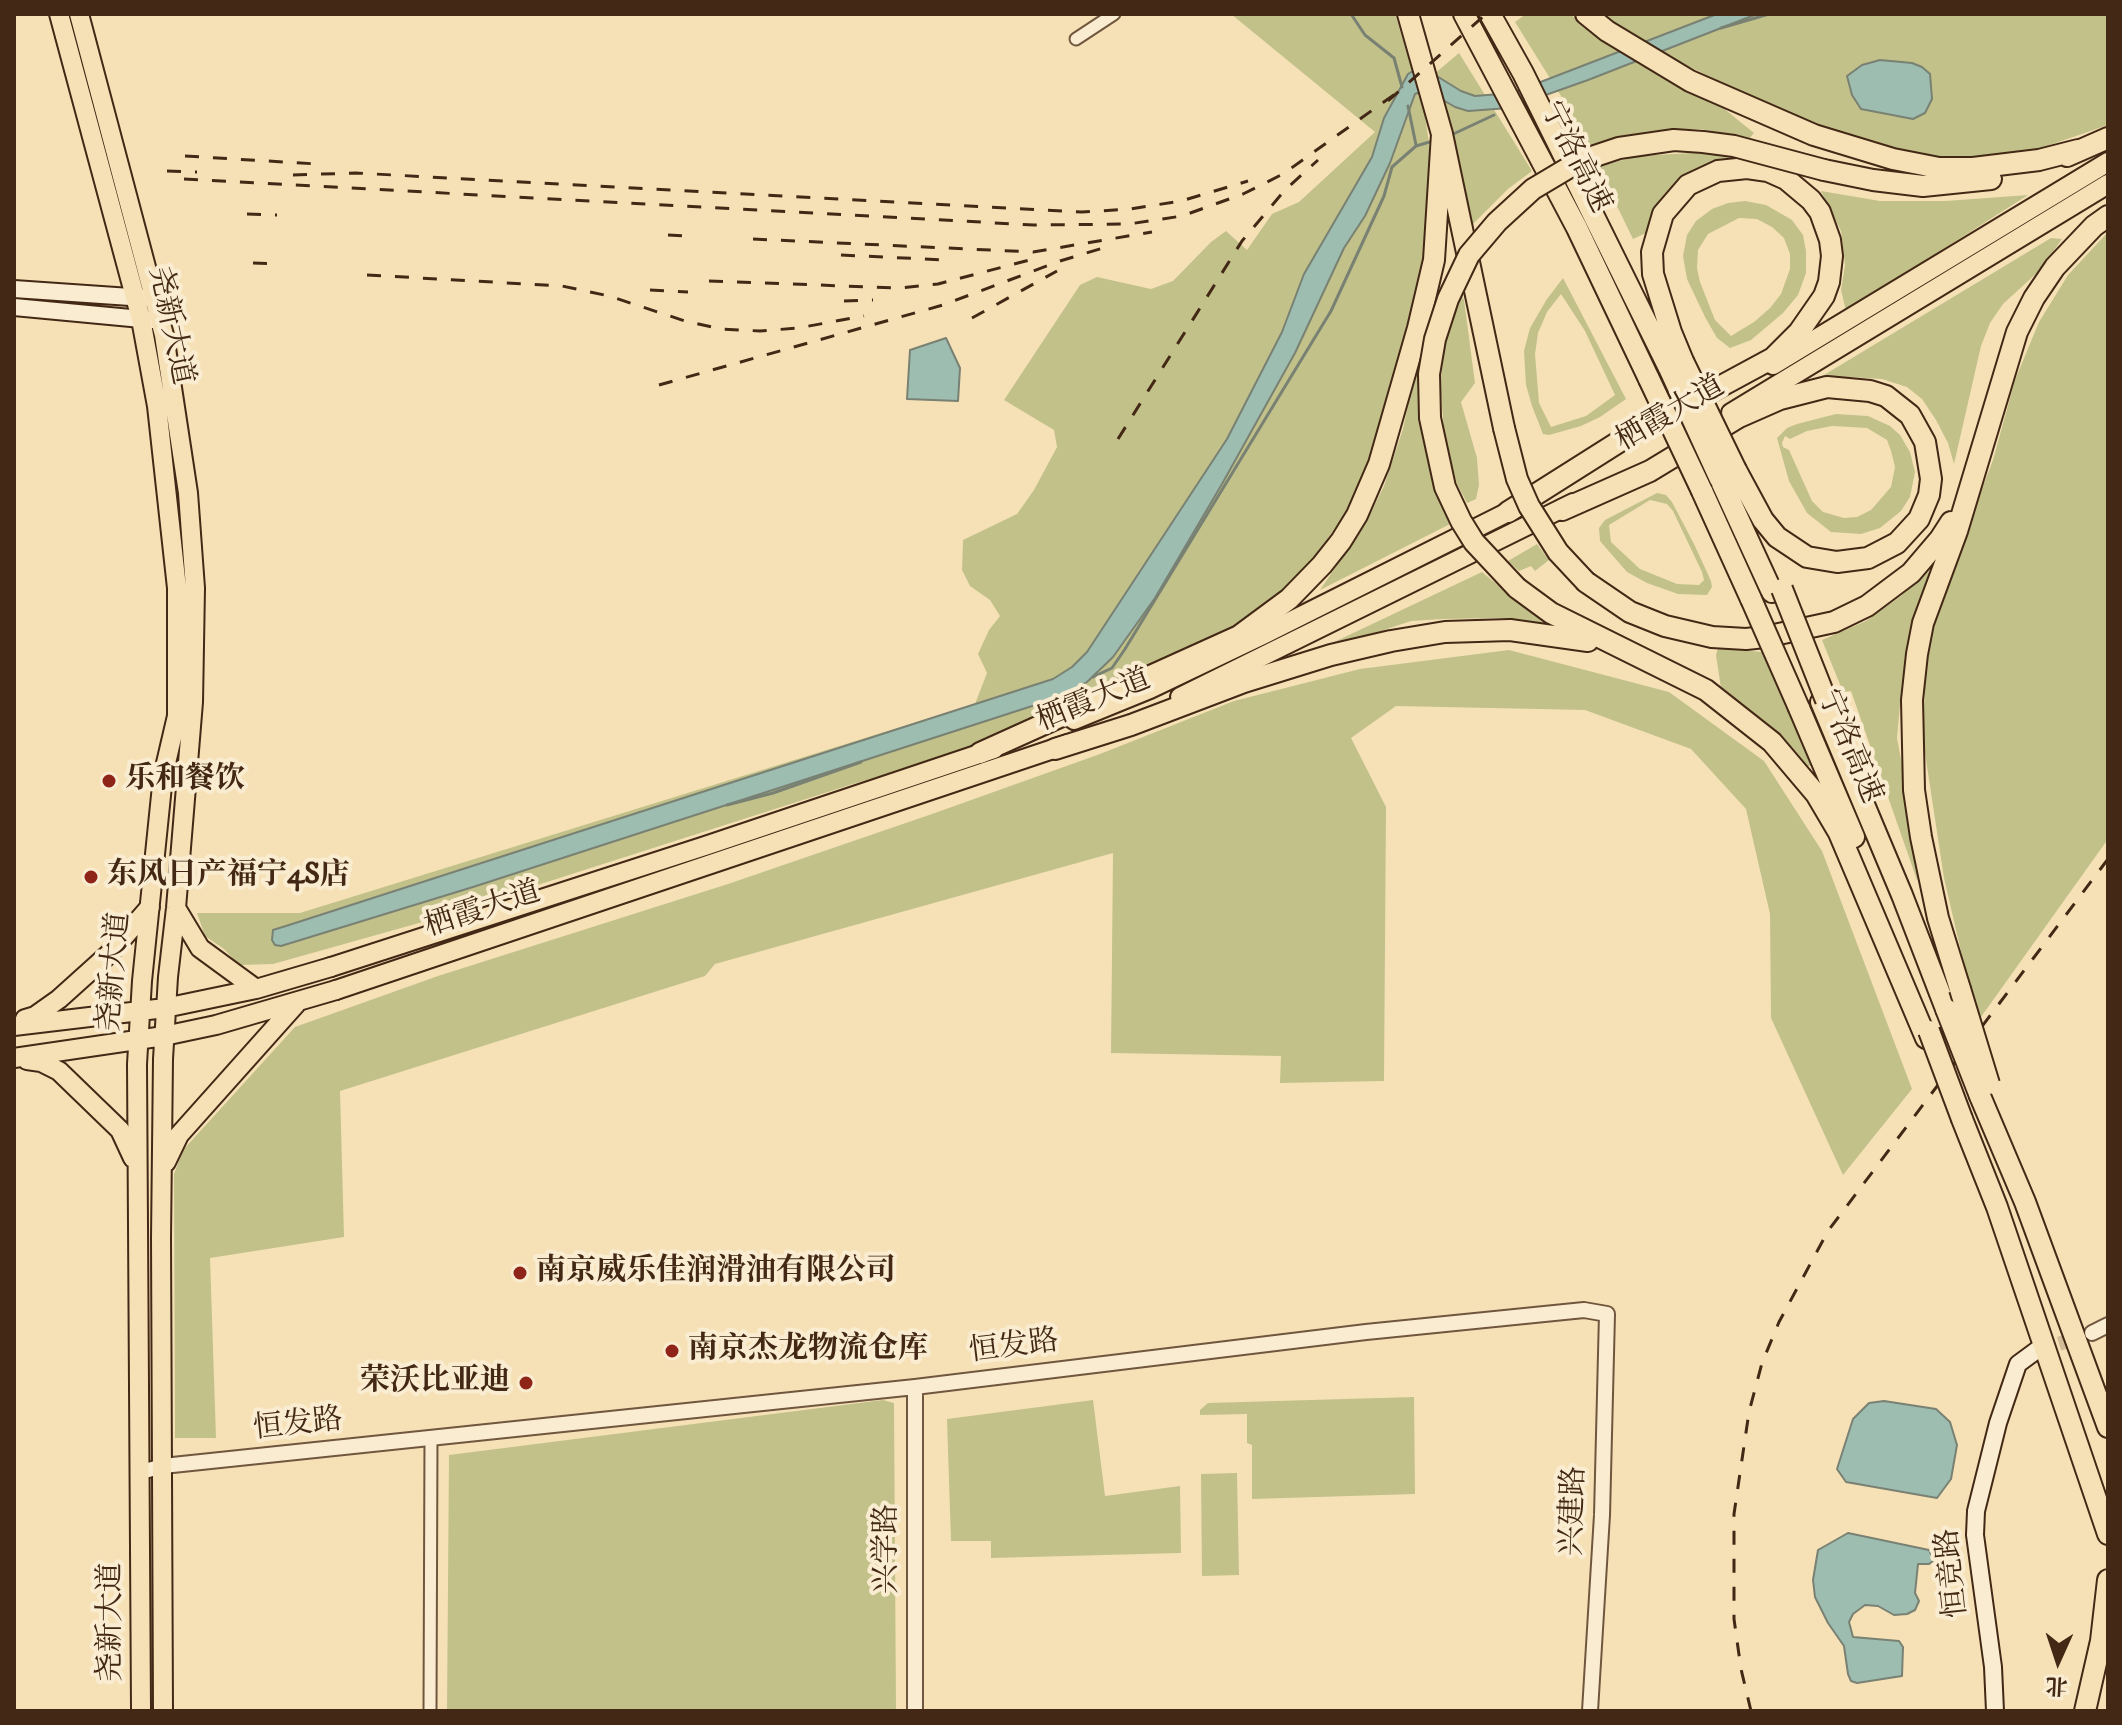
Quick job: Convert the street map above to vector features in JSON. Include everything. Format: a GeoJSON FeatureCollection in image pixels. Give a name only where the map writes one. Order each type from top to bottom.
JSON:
{"type":"FeatureCollection","features":[{"type":"Feature","properties":{"kind":"highway"},"geometry":{"type":"LineString","coordinates":[[1408,14],[1442,134],[1517,479],[1529,506],[1558,552],[1586,582],[1645,619],[1712,637],[1755,638],[1834,622],[1867,606],[1919,565],[1940,539],[1976,469]]}},
{"type":"Feature","properties":{"kind":"highway","name":"宁洛高速"},"geometry":{"type":"LineString","coordinates":[[1464,14],[1577,228],[1702,491],[1877,891],[1961,1122],[1997,1207],[2108,1534]]}},
{"type":"Feature","properties":{"kind":"highway","name":"宁洛高速"},"geometry":{"type":"LineString","coordinates":[[1490,14],[1676,364],[1732,477],[1946,1009],[1985,1090],[2108,1427]]}},
{"type":"Feature","properties":{"kind":"highway"},"geometry":{"type":"LineString","coordinates":[[1586,14],[1607,31],[1690,81],[1814,135],[1893,159],[1939,168],[1973,168],[2039,160],[2078,150]]}},
{"type":"Feature","properties":{"kind":"highway"},"geometry":{"type":"LineString","coordinates":[[980,753],[1239,636],[1289,599],[1341,541],[1357,515],[1379,464],[1418,328],[1434,260],[1442,134]]}},
{"type":"Feature","properties":{"kind":"highway"},"geometry":{"type":"LineString","coordinates":[[1928,1035],[1839,833],[1816,794],[1772,742],[1706,690],[1551,613],[1517,588],[1474,542],[1445,487],[1430,418],[1428,383],[1433,347],[1448,299],[1469,255],[1497,222],[1533,189],[1580,161],[1628,146],[1674,140],[1734,146],[1824,170],[1923,186],[2024,172],[2053,163],[2108,138]]}},
{"type":"Feature","properties":{"kind":"highway"},"geometry":{"type":"LineString","coordinates":[[1508,512],[1625,438],[1773,358],[1799,332],[1824,296],[1832,256],[1820,212],[1786,179],[1768,171],[1747,168],[1718,171],[1688,185],[1663,214],[1652,252],[1653,274],[1671,332],[1676,364]]}},
{"type":"Feature","properties":{"kind":"highway"},"geometry":{"type":"LineString","coordinates":[[1985,1090],[1960,989],[1938,918],[1921,837],[1911,748],[1912,700],[1923,623],[1976,469],[2012,345],[2034,298],[2055,267],[2094,226],[2108,216]]}},
{"type":"Feature","properties":{"kind":"highway"},"geometry":{"type":"LineString","coordinates":[[1562,510],[1650,471],[1739,417],[1802,392],[1827,387],[1870,391],[1886,396],[1910,415],[1925,442],[1931,479],[1929,495],[1919,519],[1897,543],[1868,558],[1837,562],[1807,557],[1777,537],[1732,477]]}},
{"type":"Feature","properties":{"kind":"highway"},"geometry":{"type":"LineString","coordinates":[[1055,749],[1131,725],[1244,682],[1331,655],[1423,635],[1510,630],[1569,637],[1644,658]]}},
{"type":"Feature","properties":{"kind":"highway"},"geometry":{"type":"LineString","coordinates":[[2085,1711],[2101,1641],[2108,1580]]}},
{"type":"Feature","properties":{"kind":"main road","name":"尧新大道"},"geometry":{"type":"LineString","coordinates":[[59,14],[151,320],[188,493],[195,588],[193,702],[164,1036],[163,1711]]}},
{"type":"Feature","properties":{"kind":"main road","name":"尧新大道"},"geometry":{"type":"LineString","coordinates":[[79,14],[145,298]]}},
{"type":"Feature","properties":{"kind":"main road","name":"栖霞大道"},"geometry":{"type":"LineString","coordinates":[[14,1024],[139,1012],[256,989],[705,846],[1103,709],[1370,583],[1508,512],[1762,372],[2108,162]]}},
{"type":"Feature","properties":{"kind":"main road","name":"栖霞大道"},"geometry":{"type":"LineString","coordinates":[[15,1058],[164,1036],[297,1003],[1055,749],[1211,684],[1562,510],[1798,373],[2108,184]]}},
{"type":"Feature","properties":{"kind":"main road"},"geometry":{"type":"LineString","coordinates":[[14,289],[145,298]]}},
{"type":"Feature","properties":{"kind":"main road"},"geometry":{"type":"LineString","coordinates":[[14,307],[151,320]]}},
{"type":"Feature","properties":{"kind":"main road","name":"尧新大道"},"geometry":{"type":"LineString","coordinates":[[141,1711],[136,1168],[138,1039],[163,776],[177,716],[178,636],[177,588],[151,320]]}},
{"type":"Feature","properties":{"kind":"main road"},"geometry":{"type":"LineString","coordinates":[[14,1024],[35,1016],[59,999],[109,954],[150,907]]}},
{"type":"Feature","properties":{"kind":"main road"},"geometry":{"type":"LineString","coordinates":[[176,908],[200,948],[256,989]]}},
{"type":"Feature","properties":{"kind":"main road"},"geometry":{"type":"LineString","coordinates":[[163,1169],[179,1135],[297,1003]]}},
{"type":"Feature","properties":{"kind":"main road"},"geometry":{"type":"LineString","coordinates":[[15,1058],[41,1062],[59,1071],[120,1130],[136,1168]]}},
{"type":"Feature","properties":{"kind":"main road","name":"恒竞路"},"geometry":{"type":"LineString","coordinates":[[1995,1711],[1993,1667],[1976,1546],[1976,1511],[1998,1423],[2018,1364],[2037,1350]]}},
{"type":"Feature","properties":{"kind":"street"},"geometry":{"type":"LineString","coordinates":[[1076,39],[1114,14]]}},
{"type":"Feature","properties":{"kind":"street","name":"恒发路"},"geometry":{"type":"LineString","coordinates":[[141,1472],[163,1466],[915,1387],[1413,1327],[1584,1310],[1607,1314]]}},
{"type":"Feature","properties":{"kind":"street","name":"兴建路"},"geometry":{"type":"LineString","coordinates":[[1590,1711],[1602,1515],[1607,1314]]}},
{"type":"Feature","properties":{"kind":"street"},"geometry":{"type":"LineString","coordinates":[[2092,1333],[2108,1325]]}},
{"type":"Feature","properties":{"kind":"street","name":"兴学路"},"geometry":{"type":"LineString","coordinates":[[915,1387],[915,1711]]}},
{"type":"Feature","properties":{"kind":"street"},"geometry":{"type":"LineString","coordinates":[[430,1711],[431,1437]]}},
{"type":"Feature","properties":{"kind":"shaded area"},"geometry":{"type":"Polygon","coordinates":[[[1231,14],[1395,14],[1424,110],[1431,156],[1429,231],[1386,413],[1349,509],[1301,575],[1251,617],[1222,635],[957,754],[853,784],[419,923],[273,964],[239,965],[224,949],[205,936],[197,913],[300,913],[975,704],[987,673],[978,654],[989,630],[1000,616],[990,600],[970,586],[962,570],[963,540],[1017,514],[1057,447],[1054,430],[1004,400],[1080,285],[1097,277],[1151,289],[1173,281],[1226,231],[1247,250],[1272,214],[1299,202],[1375,132],[1231,14]]]}},
{"type":"Feature","properties":{"kind":"shaded area"},"geometry":{"type":"Polygon","coordinates":[[[1526,14],[1570,14],[1600,38],[1655,73],[1722,107],[1754,133],[1749,139],[1701,129],[1656,131],[1587,148],[1571,112],[1515,22],[1526,14]]]}},
{"type":"Feature","properties":{"kind":"shaded area"},"geometry":{"type":"Polygon","coordinates":[[[1600,14],[2108,14],[2108,125],[2038,149],[1950,160],[1900,151],[1821,126],[1749,96],[1674,59],[1600,14]]]}},
{"type":"Feature","properties":{"kind":"shaded area"},"geometry":{"type":"Polygon","coordinates":[[[1717,14],[1757,14],[1509,108],[1468,111],[1426,90],[1415,94],[1390,163],[1365,216],[1344,248],[1295,353],[1222,484],[1155,598],[1113,657],[1087,682],[1060,697],[473,887],[281,946],[275,945],[273,930],[1053,679],[1072,667],[1087,652],[1227,439],[1282,332],[1304,274],[1372,157],[1384,118],[1408,74],[1416,69],[1435,75],[1475,96],[1512,93],[1717,14]]]}},
{"type":"Feature","properties":{"kind":"shaded area"},"geometry":{"type":"Polygon","coordinates":[[[1459,53],[1532,171],[1508,189],[1470,227],[1433,75],[1459,53]]]}},
{"type":"Feature","properties":{"kind":"shaded area"},"geometry":{"type":"Polygon","coordinates":[[[1880,60],[1912,63],[1930,74],[1932,99],[1925,113],[1913,119],[1861,109],[1852,95],[1847,76],[1862,65],[1880,60]]]}},
{"type":"Feature","properties":{"kind":"shaded area"},"geometry":{"type":"Polygon","coordinates":[[[1709,152],[1737,158],[1737,164],[1657,210],[1646,233],[1633,239],[1598,167],[1637,156],[1709,152]]]}},
{"type":"Feature","properties":{"kind":"shaded area"},"geometry":{"type":"Polygon","coordinates":[[[1821,191],[1880,201],[1946,201],[2028,195],[1846,311],[1841,290],[1845,265],[1841,231],[1821,191]]]}},
{"type":"Feature","properties":{"kind":"shaded area"},"geometry":{"type":"Polygon","coordinates":[[[1745,201],[1766,205],[1792,220],[1803,235],[1806,251],[1806,273],[1798,295],[1783,313],[1751,340],[1730,348],[1717,338],[1705,317],[1687,279],[1683,256],[1687,235],[1696,221],[1712,209],[1745,201]],[[1739,218],[1708,234],[1698,250],[1700,282],[1715,320],[1731,336],[1770,308],[1781,294],[1790,269],[1790,254],[1784,238],[1757,219],[1739,218]]]}},
{"type":"Feature","properties":{"kind":"shaded area"},"geometry":{"type":"Polygon","coordinates":[[[2108,232],[2108,839],[1981,1017],[1969,986],[1944,878],[1923,740],[1930,638],[1940,598],[1993,460],[2015,380],[2039,322],[2068,275],[2108,232]]]}},
{"type":"Feature","properties":{"kind":"shaded area"},"geometry":{"type":"Polygon","coordinates":[[[2051,238],[2062,239],[2039,271],[2003,304],[1990,323],[1981,346],[1954,464],[1936,420],[1922,399],[1907,387],[1882,379],[1819,378],[2051,238]]]}},
{"type":"Feature","properties":{"kind":"shaded area"},"geometry":{"type":"Polygon","coordinates":[[[1563,278],[1626,399],[1581,426],[1549,435],[1543,434],[1532,406],[1526,385],[1524,351],[1530,328],[1563,278]],[[1561,294],[1547,312],[1538,333],[1535,354],[1539,403],[1551,427],[1586,416],[1615,395],[1585,331],[1561,294]]]}},
{"type":"Feature","properties":{"kind":"shaded area"},"geometry":{"type":"Polygon","coordinates":[[[1462,296],[1475,383],[1461,402],[1477,458],[1479,485],[1476,499],[1467,503],[1457,484],[1445,445],[1441,393],[1442,343],[1450,314],[1462,296]]]}},
{"type":"Feature","properties":{"kind":"shaded area"},"geometry":{"type":"Polygon","coordinates":[[[946,338],[960,368],[958,401],[907,399],[910,350],[946,338]]]}},
{"type":"Feature","properties":{"kind":"shaded area"},"geometry":{"type":"Polygon","coordinates":[[[1417,363],[1428,459],[1452,523],[1320,590],[1365,524],[1384,486],[1403,429],[1417,363]]]}},
{"type":"Feature","properties":{"kind":"shaded area"},"geometry":{"type":"Polygon","coordinates":[[[1836,414],[1868,416],[1890,426],[1900,435],[1910,452],[1915,472],[1910,497],[1901,511],[1880,528],[1861,534],[1831,532],[1807,513],[1789,481],[1777,438],[1787,428],[1836,414]],[[1832,426],[1807,431],[1790,439],[1785,436],[1783,447],[1789,450],[1812,501],[1823,512],[1844,518],[1857,517],[1871,510],[1891,487],[1895,467],[1887,440],[1867,428],[1832,426]]]}},
{"type":"Feature","properties":{"kind":"shaded area"},"geometry":{"type":"Polygon","coordinates":[[[1657,493],[1666,495],[1711,581],[1712,587],[1707,595],[1678,594],[1627,572],[1600,541],[1599,528],[1605,520],[1657,493]],[[1650,500],[1609,525],[1611,542],[1640,569],[1677,584],[1699,585],[1704,580],[1702,572],[1667,504],[1650,500]]]}},
{"type":"Feature","properties":{"kind":"shaded area"},"geometry":{"type":"Polygon","coordinates":[[[1537,544],[1549,560],[1535,571],[1531,566],[1519,571],[1508,561],[1537,544]]]}},
{"type":"Feature","properties":{"kind":"shaded area"},"geometry":{"type":"Polygon","coordinates":[[[1930,570],[1902,682],[1897,738],[1923,876],[1917,880],[1851,691],[1843,692],[1822,640],[1866,621],[1930,570]]]}},
{"type":"Feature","properties":{"kind":"shaded area"},"geometry":{"type":"Polygon","coordinates":[[[1482,572],[1551,629],[1502,618],[1411,621],[1333,647],[1330,644],[1482,572]]]}},
{"type":"Feature","properties":{"kind":"shaded area"},"geometry":{"type":"Polygon","coordinates":[[[1718,648],[1762,652],[1807,743],[1815,766],[1803,766],[1771,730],[1721,688],[1716,655],[1718,648]]]}},
{"type":"Feature","properties":{"kind":"shaded area"},"geometry":{"type":"Polygon","coordinates":[[[1509,650],[1669,692],[1764,761],[1822,851],[1912,1089],[1843,1175],[1771,1018],[1770,914],[1746,809],[1691,749],[1585,710],[1396,706],[1351,738],[1386,807],[1384,1081],[1280,1083],[1281,1056],[1111,1053],[1113,853],[715,964],[705,976],[340,1091],[344,1237],[210,1258],[216,1438],[175,1438],[174,1174],[183,1150],[295,1027],[438,976],[728,884],[932,814],[1100,754],[1234,701],[1360,669],[1509,650]]]}},
{"type":"Feature","properties":{"kind":"shaded area"},"geometry":{"type":"Polygon","coordinates":[[[1414,1397],[1415,1494],[1252,1499],[1252,1445],[1247,1443],[1247,1414],[1200,1415],[1200,1410],[1208,1403],[1414,1397]]]}},
{"type":"Feature","properties":{"kind":"shaded area"},"geometry":{"type":"Polygon","coordinates":[[[883,1400],[894,1403],[896,1711],[447,1711],[449,1455],[883,1400]]]}},
{"type":"Feature","properties":{"kind":"shaded area"},"geometry":{"type":"Polygon","coordinates":[[[1093,1400],[1105,1496],[1180,1486],[1181,1553],[991,1558],[991,1541],[951,1541],[947,1419],[1093,1400]]]}},
{"type":"Feature","properties":{"kind":"shaded area"},"geometry":{"type":"Polygon","coordinates":[[[1884,1401],[1936,1409],[1950,1422],[1957,1445],[1951,1479],[1937,1498],[1846,1482],[1837,1469],[1853,1419],[1869,1403],[1884,1401]]]}},
{"type":"Feature","properties":{"kind":"shaded area"},"geometry":{"type":"Polygon","coordinates":[[[1237,1473],[1239,1575],[1202,1576],[1201,1474],[1237,1473]]]}},
{"type":"Feature","properties":{"kind":"shaded area"},"geometry":{"type":"Polygon","coordinates":[[[1848,1533],[1929,1550],[1934,1560],[1929,1564],[1918,1564],[1915,1593],[1919,1601],[1915,1610],[1894,1615],[1878,1606],[1865,1605],[1853,1614],[1849,1622],[1853,1637],[1899,1641],[1903,1647],[1902,1676],[1857,1683],[1851,1681],[1844,1646],[1815,1597],[1813,1580],[1818,1550],[1848,1533]]]}},
{"type":"Feature","properties":{"kind":"waterway"},"geometry":{"type":"LineString","coordinates":[[1351,14],[1365,35],[1394,58],[1402,87]]}},
{"type":"Feature","properties":{"kind":"waterway"},"geometry":{"type":"LineString","coordinates":[[1721,28],[1769,14]]}},
{"type":"Feature","properties":{"kind":"waterway"},"geometry":{"type":"LineString","coordinates":[[1408,106],[1416,145]]}},
{"type":"Feature","properties":{"kind":"waterway"},"geometry":{"type":"LineString","coordinates":[[1449,136],[1494,115]]}},
{"type":"Feature","properties":{"kind":"waterway"},"geometry":{"type":"LineString","coordinates":[[1093,677],[1112,668],[1125,649],[1331,311],[1384,196],[1392,167],[1416,146],[1433,141]]}},
{"type":"Feature","properties":{"kind":"waterway"},"geometry":{"type":"LineString","coordinates":[[727,805],[773,793],[861,762]]}},
{"type":"Feature","properties":{"kind":"tunnel"},"geometry":{"type":"LineString","coordinates":[[2039,1350],[2084,1336]]}},
{"type":"Feature","properties":{"kind":"railway"},"geometry":{"type":"LineString","coordinates":[[1388,101],[1486,14]]}},
{"type":"Feature","properties":{"kind":"railway"},"geometry":{"type":"LineString","coordinates":[[184,179],[1034,225],[1129,224],[1182,216],[1243,194],[1283,174],[1395,94]]}},
{"type":"Feature","properties":{"kind":"railway"},"geometry":{"type":"LineString","coordinates":[[185,156],[317,164]]}},
{"type":"Feature","properties":{"kind":"railway"},"geometry":{"type":"LineString","coordinates":[[1118,439],[1242,241],[1285,190],[1318,160]]}},
{"type":"Feature","properties":{"kind":"railway"},"geometry":{"type":"LineString","coordinates":[[167,171],[197,172]]}},
{"type":"Feature","properties":{"kind":"railway"},"geometry":{"type":"LineString","coordinates":[[293,175],[356,173],[1082,212],[1181,201],[1248,181]]}},
{"type":"Feature","properties":{"kind":"railway"},"geometry":{"type":"LineString","coordinates":[[247,214],[277,215]]}},
{"type":"Feature","properties":{"kind":"railway"},"geometry":{"type":"LineString","coordinates":[[753,239],[1033,252],[1152,232]]}},
{"type":"Feature","properties":{"kind":"railway"},"geometry":{"type":"LineString","coordinates":[[668,235],[686,236]]}},
{"type":"Feature","properties":{"kind":"railway"},"geometry":{"type":"LineString","coordinates":[[659,385],[943,305],[1103,248]]}},
{"type":"Feature","properties":{"kind":"railway"},"geometry":{"type":"LineString","coordinates":[[841,255],[945,260]]}},
{"type":"Feature","properties":{"kind":"railway"},"geometry":{"type":"LineString","coordinates":[[709,281],[899,288],[938,284],[1041,257]]}},
{"type":"Feature","properties":{"kind":"railway"},"geometry":{"type":"LineString","coordinates":[[253,263],[279,264]]}},
{"type":"Feature","properties":{"kind":"railway"},"geometry":{"type":"LineString","coordinates":[[972,318],[1057,271]]}},
{"type":"Feature","properties":{"kind":"railway"},"geometry":{"type":"LineString","coordinates":[[367,275],[562,286],[609,296],[685,321],[721,329],[760,331],[798,328],[864,316]]}},
{"type":"Feature","properties":{"kind":"railway"},"geometry":{"type":"LineString","coordinates":[[650,290],[688,292]]}},
{"type":"Feature","properties":{"kind":"railway"},"geometry":{"type":"LineString","coordinates":[[844,301],[873,300]]}},
{"type":"Feature","properties":{"kind":"railway"},"geometry":{"type":"LineString","coordinates":[[1751,1711],[1734,1619],[1734,1514],[1749,1412],[1762,1363],[1779,1322],[1828,1231],[2108,859]]}},
{"type":"Feature","properties":{"kind":"place","name":"乐和餐饮"},"geometry":{"type":"Point","coordinates":[109,781]}},
{"type":"Feature","properties":{"kind":"place","name":"东风日产福宁4S店"},"geometry":{"type":"Point","coordinates":[91,877]}},
{"type":"Feature","properties":{"kind":"place","name":"南京威乐佳润滑油有限公司"},"geometry":{"type":"Point","coordinates":[520,1273]}},
{"type":"Feature","properties":{"kind":"place","name":"南京杰龙物流仓库"},"geometry":{"type":"Point","coordinates":[672,1351]}},
{"type":"Feature","properties":{"kind":"place","name":"荣沃比亚迪"},"geometry":{"type":"Point","coordinates":[526,1383]}}]}
